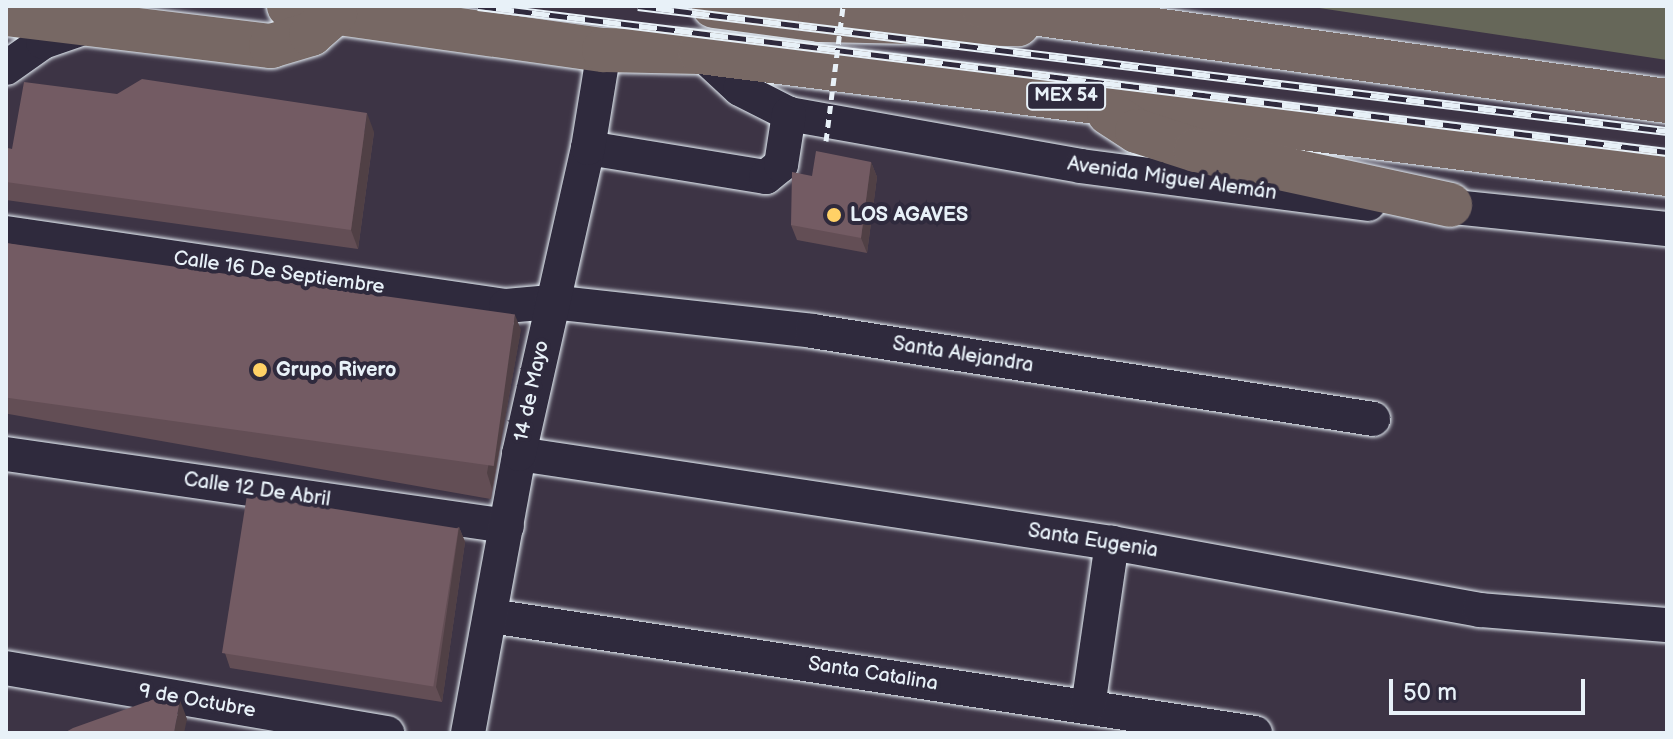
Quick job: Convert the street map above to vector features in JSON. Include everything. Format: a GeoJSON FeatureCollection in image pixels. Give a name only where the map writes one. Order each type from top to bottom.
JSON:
{"type":"FeatureCollection","features":[{"type":"Feature","properties":{"kind":"highway","name":"MEX 54"},"geometry":{"type":"LineString","coordinates":[[289,6],[604,50],[700,52],[1083,98],[1430,148],[1667,174]]}},
{"type":"Feature","properties":{"kind":"highway"},"geometry":{"type":"LineString","coordinates":[[714,6],[1124,26]]}},
{"type":"Feature","properties":{"kind":"highway"},"geometry":{"type":"LineString","coordinates":[[982,6],[1667,101]]}},
{"type":"Feature","properties":{"kind":"highway"},"geometry":{"type":"LineString","coordinates":[[6,14],[271,46],[311,34],[335,13]]}},
{"type":"Feature","properties":{"kind":"highway"},"geometry":{"type":"LineString","coordinates":[[1083,98],[1166,142],[1450,205]]}},
{"type":"Feature","properties":{"kind":"street"},"geometry":{"type":"LineString","coordinates":[[6,68],[43,42],[87,26]]}},
{"type":"Feature","properties":{"kind":"street","name":"14 de Mayo"},"geometry":{"type":"LineString","coordinates":[[468,733],[519,454],[588,148],[604,50]]}},
{"type":"Feature","properties":{"kind":"street","name":"Avenida Miguel Alemán"},"geometry":{"type":"LineString","coordinates":[[700,52],[740,89],[789,114],[895,137],[1301,197],[1450,205],[1667,229]]}},
{"type":"Feature","properties":{"kind":"street"},"geometry":{"type":"LineString","coordinates":[[588,148],[766,177],[781,165],[789,114]]}},
{"type":"Feature","properties":{"kind":"street","name":"Calle 16 De Septiembre"},"geometry":{"type":"LineString","coordinates":[[6,233],[506,306],[551,302]]}},
{"type":"Feature","properties":{"kind":"street","name":"Santa Alejandra"},"geometry":{"type":"LineString","coordinates":[[551,302],[812,331],[1373,419]]}},
{"type":"Feature","properties":{"kind":"street","name":"Calle 12 De Abril"},"geometry":{"type":"LineString","coordinates":[[6,454],[507,526]]}},
{"type":"Feature","properties":{"kind":"street","name":"Santa Eugenia"},"geometry":{"type":"LineString","coordinates":[[519,454],[1112,543],[1480,610],[1667,625]]}},
{"type":"Feature","properties":{"kind":"street"},"geometry":{"type":"LineString","coordinates":[[1088,707],[1112,543]]}},
{"type":"Feature","properties":{"kind":"street","name":"Santa Catalina"},"geometry":{"type":"LineString","coordinates":[[491,616],[1255,733]]}},
{"type":"Feature","properties":{"kind":"street","name":"9 de Octubre"},"geometry":{"type":"LineString","coordinates":[[6,670],[233,720],[388,733]]}},
{"type":"Feature","properties":{"kind":"path"},"geometry":{"type":"LineString","coordinates":[[826,141],[832,13]]}},
{"type":"Feature","properties":{"kind":"green space"},"geometry":{"type":"Polygon","coordinates":[[[1306,6],[1667,6],[1667,60],[1306,6]]]}},
{"type":"Feature","properties":{"kind":"building"},"geometry":{"type":"Polygon","coordinates":[[[142,79],[367,113],[351,230],[6,182],[6,148],[12,149],[24,82],[117,94],[142,79]]]}},
{"type":"Feature","properties":{"kind":"building","name":"LOS AGAVES"},"geometry":{"type":"Polygon","coordinates":[[[816,151],[871,162],[861,238],[791,225],[792,172],[812,176],[816,151]]]}},
{"type":"Feature","properties":{"kind":"building","name":"Grupo Rivero"},"geometry":{"type":"Polygon","coordinates":[[[6,243],[515,315],[494,466],[6,398],[6,243]]]}},
{"type":"Feature","properties":{"kind":"building"},"geometry":{"type":"Polygon","coordinates":[[[247,495],[458,528],[433,687],[222,653],[247,495]]]}},
{"type":"Feature","properties":{"kind":"building"},"geometry":{"type":"Polygon","coordinates":[[[160,697],[180,700],[174,733],[64,733],[73,728],[160,697]]]}},
{"type":"Feature","properties":{"kind":"railway"},"geometry":{"type":"LineString","coordinates":[[478,6],[1667,152]]}},
{"type":"Feature","properties":{"kind":"railway"},"geometry":{"type":"LineString","coordinates":[[638,6],[1667,131]]}},
{"type":"Feature","properties":{"kind":"place","name":"LOS AGAVES"},"geometry":{"type":"Point","coordinates":[834,215]}},
{"type":"Feature","properties":{"kind":"place","name":"Grupo Rivero"},"geometry":{"type":"Point","coordinates":[260,370]}}]}
